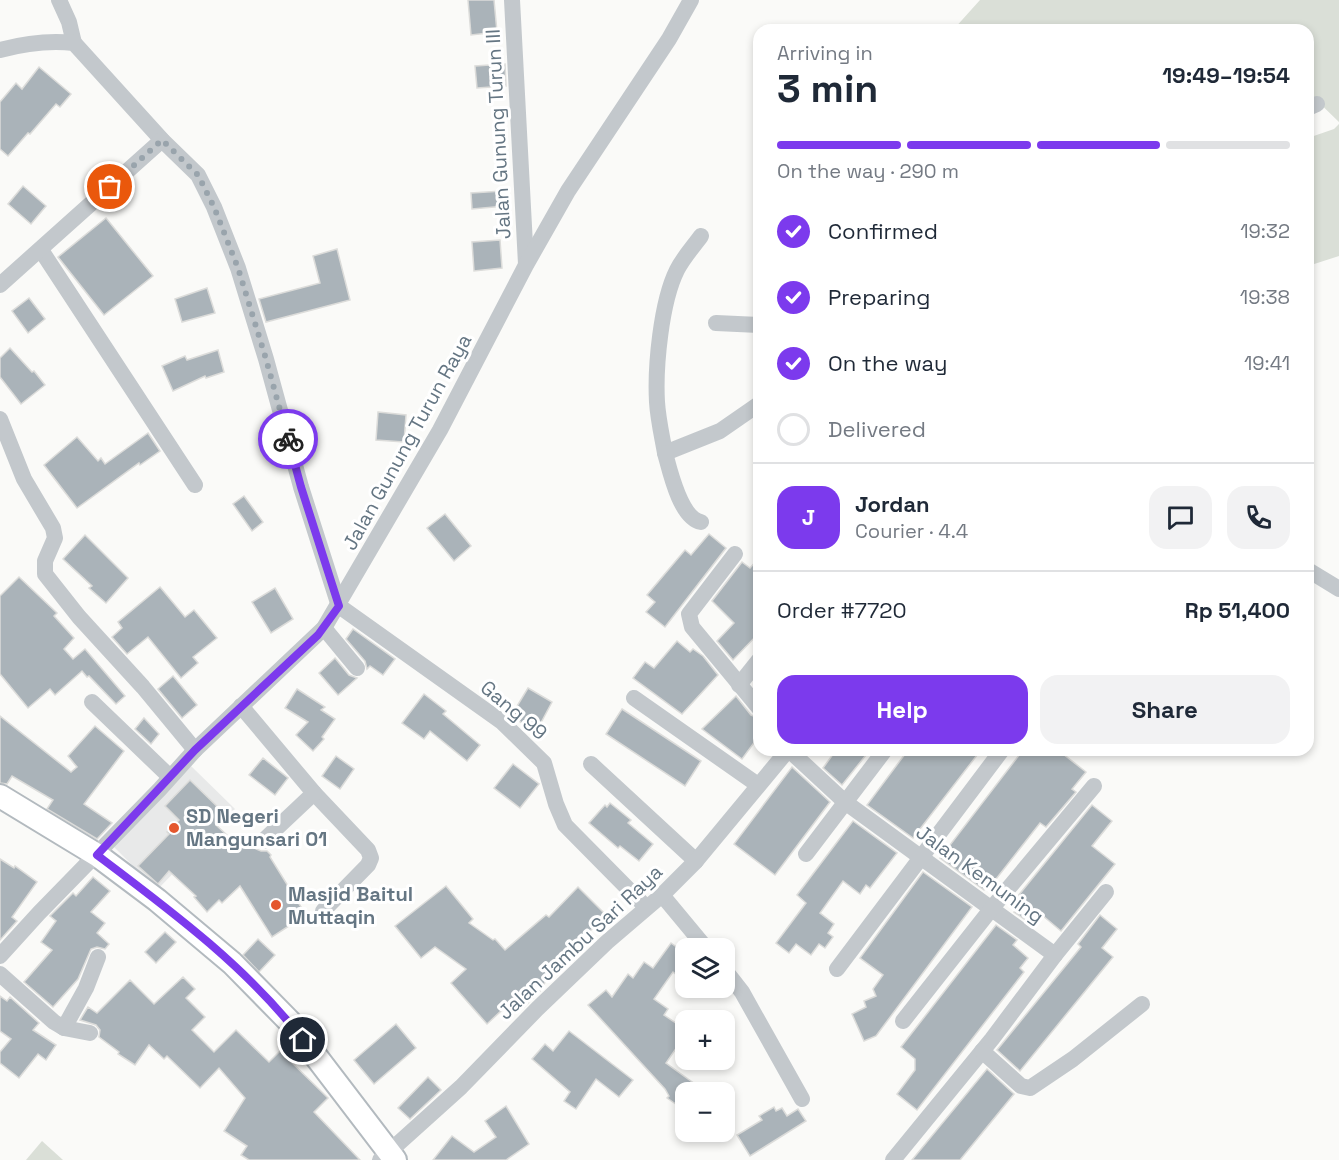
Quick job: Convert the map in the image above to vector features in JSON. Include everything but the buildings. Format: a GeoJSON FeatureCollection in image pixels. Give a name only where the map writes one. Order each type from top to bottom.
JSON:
{"type":"FeatureCollection","features":[{"type":"Feature","properties":{"kind":"main road"},"geometry":{"type":"LineString","coordinates":[[0,796],[97,855],[157,900],[232,963],[289,1021],[388,1158]]}},
{"type":"Feature","properties":{"kind":"street"},"geometry":{"type":"LineString","coordinates":[[59,0],[69,22],[74,43],[162,140],[198,175],[214,207],[238,268],[301,487],[339,606]]}},
{"type":"Feature","properties":{"kind":"street","name":"Jalan Gunung Turun III"},"geometry":{"type":"LineString","coordinates":[[512,0],[526,265]]}},
{"type":"Feature","properties":{"kind":"street","name":"Jalan Gunung Turun Raya"},"geometry":{"type":"LineString","coordinates":[[0,956],[195,750],[324,628],[339,606],[440,430],[526,265],[568,191],[669,39],[691,0]]}},
{"type":"Feature","properties":{"kind":"street"},"geometry":{"type":"LineString","coordinates":[[0,50],[28,42],[74,43]]}},
{"type":"Feature","properties":{"kind":"street"},"geometry":{"type":"LineString","coordinates":[[0,285],[6,277],[41,250],[162,140]]}},
{"type":"Feature","properties":{"kind":"street"},"geometry":{"type":"LineString","coordinates":[[701,236],[678,268],[668,295],[657,379],[657,402],[664,453],[685,511],[690,517],[701,522]]}},
{"type":"Feature","properties":{"kind":"street"},"geometry":{"type":"LineString","coordinates":[[41,250],[195,485]]}},
{"type":"Feature","properties":{"kind":"street"},"geometry":{"type":"LineString","coordinates":[[716,323],[753,325]]}},
{"type":"Feature","properties":{"kind":"street"},"geometry":{"type":"LineString","coordinates":[[664,453],[720,431],[753,408]]}},
{"type":"Feature","properties":{"kind":"street"},"geometry":{"type":"LineString","coordinates":[[0,419],[24,479],[53,528],[56,538],[45,561],[45,574],[78,617],[143,687],[195,750]]}},
{"type":"Feature","properties":{"kind":"street"},"geometry":{"type":"LineString","coordinates":[[735,554],[689,614],[692,627],[753,701]]}},
{"type":"Feature","properties":{"kind":"street"},"geometry":{"type":"LineString","coordinates":[[1314,574],[1339,589]]}},
{"type":"Feature","properties":{"kind":"street","name":"Gang 99"},"geometry":{"type":"LineString","coordinates":[[339,606],[502,722],[544,763],[565,825],[645,907]]}},
{"type":"Feature","properties":{"kind":"street"},"geometry":{"type":"LineString","coordinates":[[324,628],[357,668]]}},
{"type":"Feature","properties":{"kind":"street"},"geometry":{"type":"LineString","coordinates":[[739,685],[753,668]]}},
{"type":"Feature","properties":{"kind":"street"},"geometry":{"type":"LineString","coordinates":[[634,698],[758,785]]}},
{"type":"Feature","properties":{"kind":"street"},"geometry":{"type":"LineString","coordinates":[[92,702],[170,777]]}},
{"type":"Feature","properties":{"kind":"street"},"geometry":{"type":"LineString","coordinates":[[241,706],[314,793],[368,850],[371,858],[363,872],[323,911]]}},
{"type":"Feature","properties":{"kind":"street","name":"Jalan Jambu Sari Raya"},"geometry":{"type":"LineString","coordinates":[[388,1158],[537,1009],[696,861],[783,756]]}},
{"type":"Feature","properties":{"kind":"street","name":"Jalan Kemuning"},"geometry":{"type":"LineString","coordinates":[[795,756],[845,802],[1054,955]]}},
{"type":"Feature","properties":{"kind":"street"},"geometry":{"type":"LineString","coordinates":[[806,854],[880,756]]}},
{"type":"Feature","properties":{"kind":"street"},"geometry":{"type":"LineString","coordinates":[[837,969],[997,756]]}},
{"type":"Feature","properties":{"kind":"street"},"geometry":{"type":"LineString","coordinates":[[591,764],[696,861]]}},
{"type":"Feature","properties":{"kind":"street"},"geometry":{"type":"LineString","coordinates":[[903,1021],[992,908],[1094,786]]}},
{"type":"Feature","properties":{"kind":"street"},"geometry":{"type":"LineString","coordinates":[[263,841],[314,793]]}},
{"type":"Feature","properties":{"kind":"street"},"geometry":{"type":"LineString","coordinates":[[893,1160],[982,1051],[1054,955],[1106,892]]}},
{"type":"Feature","properties":{"kind":"street"},"geometry":{"type":"LineString","coordinates":[[662,895],[698,938]]}},
{"type":"Feature","properties":{"kind":"street"},"geometry":{"type":"LineString","coordinates":[[64,1028],[86,988],[98,957]]}},
{"type":"Feature","properties":{"kind":"street"},"geometry":{"type":"LineString","coordinates":[[0,974],[54,1022],[64,1028],[90,1033]]}},
{"type":"Feature","properties":{"kind":"street"},"geometry":{"type":"LineString","coordinates":[[735,983],[802,1099]]}},
{"type":"Feature","properties":{"kind":"street"},"geometry":{"type":"LineString","coordinates":[[982,1051],[1021,1086],[1030,1088],[1073,1059],[1142,1004]]}},
{"type":"Feature","properties":{"kind":"shaded area"},"geometry":{"type":"Polygon","coordinates":[[[980,0],[1339,0],[1339,122],[1314,98],[1314,24],[958,24],[980,0]]]}},
{"type":"Feature","properties":{"kind":"shaded area"},"geometry":{"type":"Polygon","coordinates":[[[1339,124],[1339,256],[1314,264],[1314,136],[1334,129],[1339,124]]]}},
{"type":"Feature","properties":{"kind":"shaded area","name":"SD Negeri Mangunsari 01"},"geometry":{"type":"Polygon","coordinates":[[[191,766],[235,809],[157,890],[113,846],[191,766]]]}},
{"type":"Feature","properties":{"kind":"shaded area"},"geometry":{"type":"Polygon","coordinates":[[[42,1141],[63,1160],[26,1160],[42,1141]]]}},
{"type":"Feature","properties":{"kind":"way so far"},"geometry":{"type":"LineString","coordinates":[[110,187],[162,140],[198,175],[214,207],[238,268],[288,439]]}},
{"type":"Feature","properties":{"kind":"place","name":"SD Negeri Mangunsari 01"},"geometry":{"type":"Point","coordinates":[174,828]}},
{"type":"Feature","properties":{"kind":"place","name":"Masjid Baitul Muttaqin"},"geometry":{"type":"Point","coordinates":[276,905]}},
{"type":"Feature","properties":{"kind":"route"},"geometry":{"type":"LineString","coordinates":[[288,439],[339,606],[318,635],[195,750],[97,855],[157,900],[232,963],[289,1021],[303,1040]]}}]}
